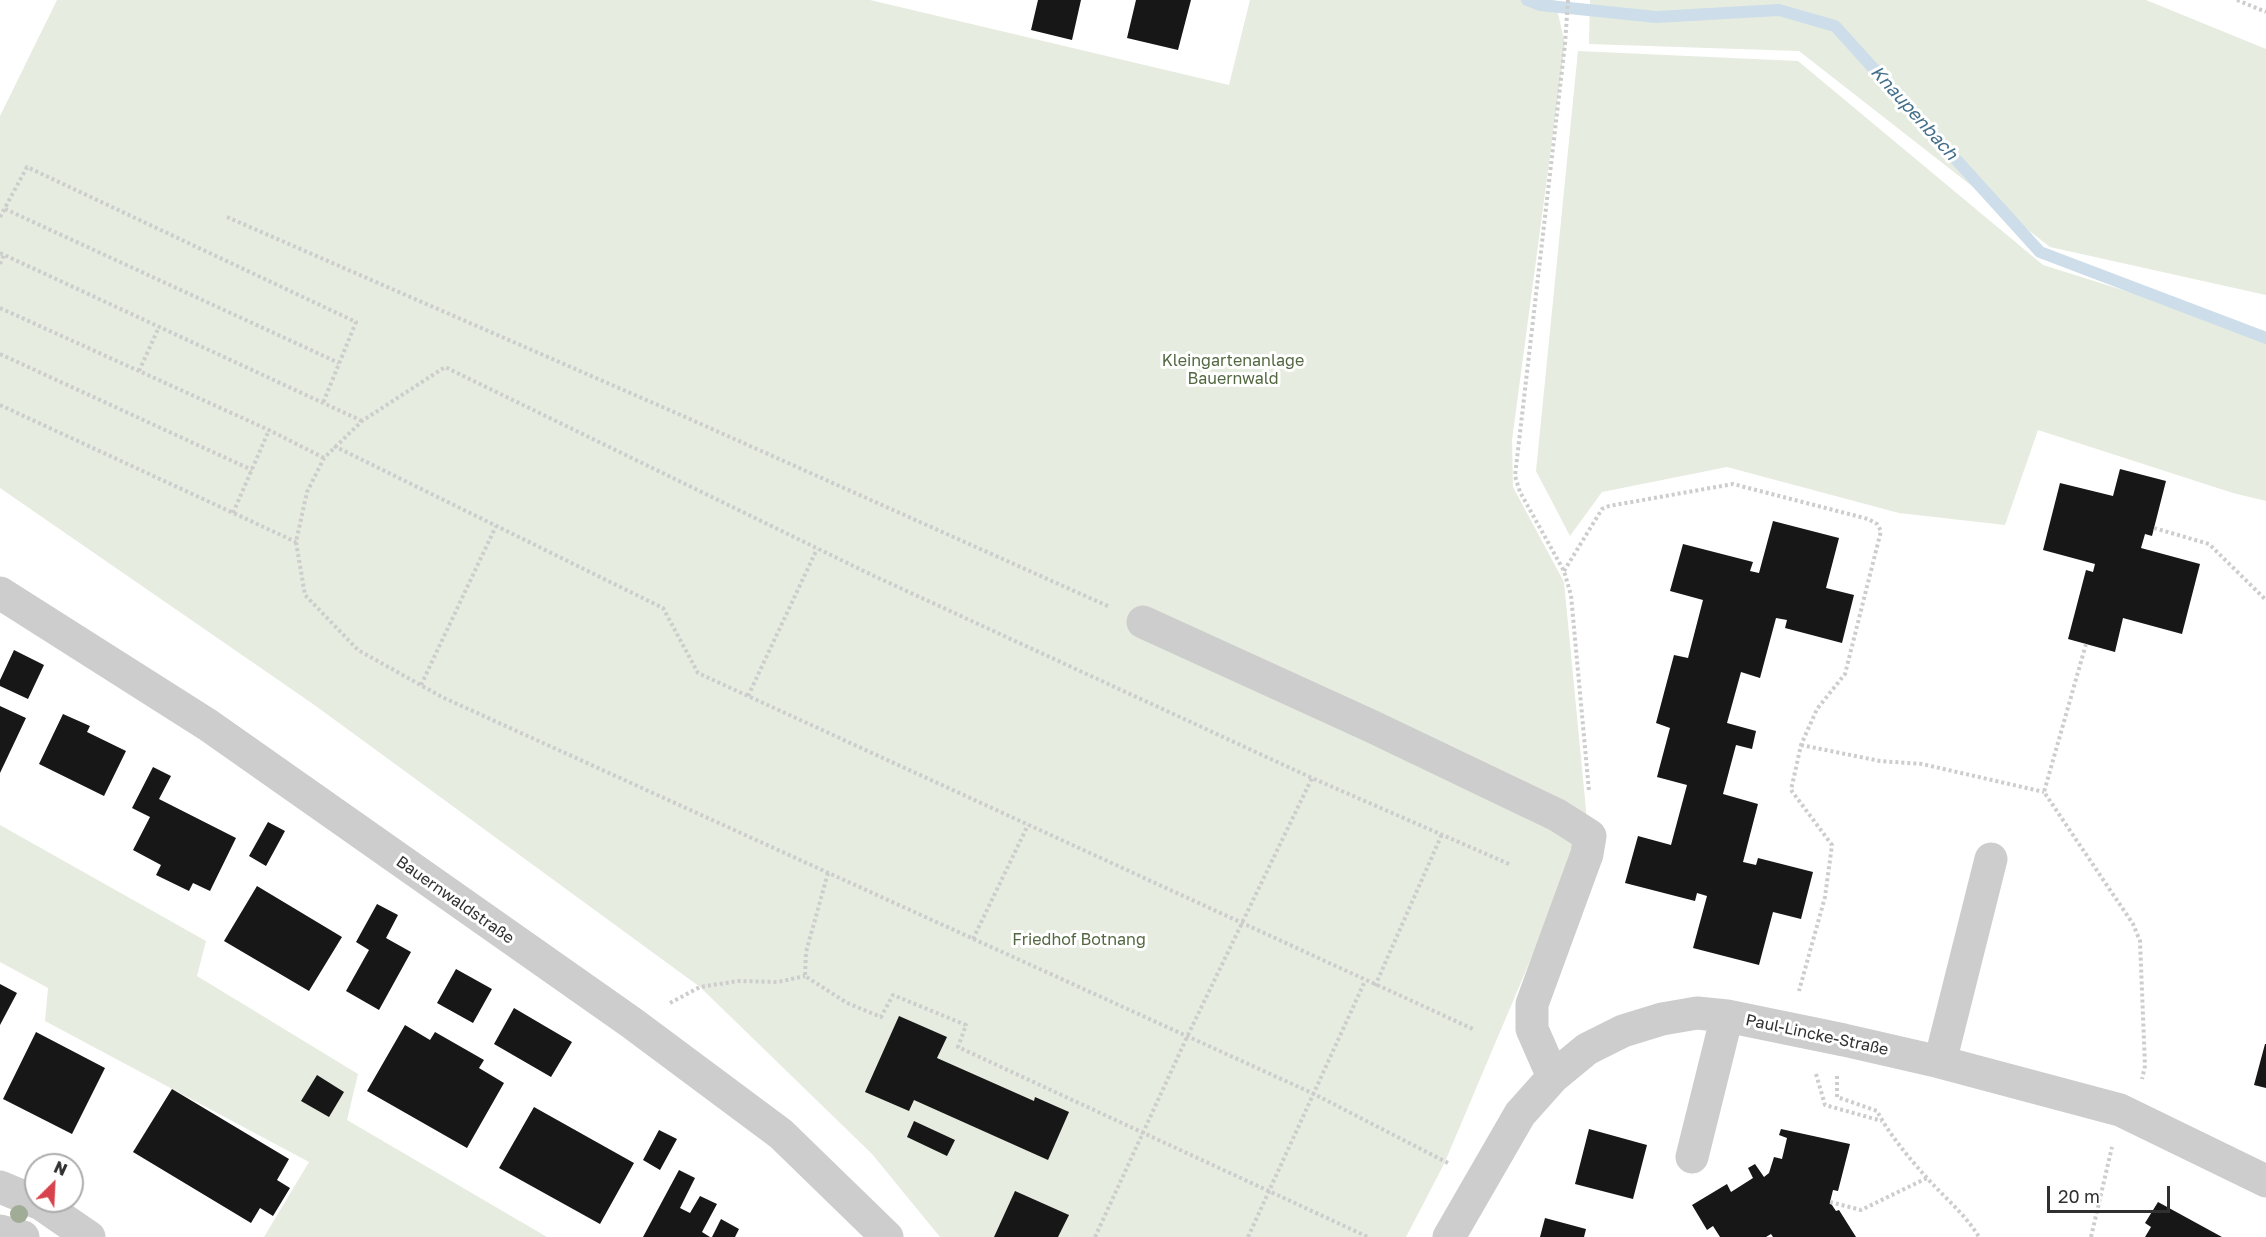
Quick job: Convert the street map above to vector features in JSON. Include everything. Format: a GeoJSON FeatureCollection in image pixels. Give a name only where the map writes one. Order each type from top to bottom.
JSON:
{"type":"FeatureCollection","features":[{"type":"Feature","properties":{"kind":"street","name":"Bauernwaldstraße"},"geometry":{"type":"LineString","coordinates":[[0,593],[208,725],[632,1023],[781,1134],[888,1237]]}},
{"type":"Feature","properties":{"kind":"street"},"geometry":{"type":"LineString","coordinates":[[1143,622],[1371,726],[1557,815],[1590,836],[1587,854],[1532,1005],[1532,1029],[1553,1077]]}},
{"type":"Feature","properties":{"kind":"street"},"geometry":{"type":"LineString","coordinates":[[1940,1062],[1991,859]]}},
{"type":"Feature","properties":{"kind":"street","name":"Paul-Lincke-Straße"},"geometry":{"type":"LineString","coordinates":[[1449,1237],[1520,1114],[1553,1077],[1587,1049],[1623,1031],[1697,1013],[1727,1016],[1802,1031],[1940,1062],[2128,1114],[2266,1181]]}},
{"type":"Feature","properties":{"kind":"street"},"geometry":{"type":"LineString","coordinates":[[1692,1157],[1727,1016]]}},
{"type":"Feature","properties":{"kind":"street"},"geometry":{"type":"LineString","coordinates":[[0,1187],[41,1204],[83,1237]]}},
{"type":"Feature","properties":{"kind":"street"},"geometry":{"type":"LineString","coordinates":[[0,1231],[23,1237]]}},
{"type":"Feature","properties":{"kind":"path"},"geometry":{"type":"LineString","coordinates":[[1569,0],[1515,476],[1520,492],[1564,571],[1570,595],[1592,817],[1590,836]]}},
{"type":"Feature","properties":{"kind":"path"},"geometry":{"type":"LineString","coordinates":[[2237,0],[2266,12]]}},
{"type":"Feature","properties":{"kind":"path"},"geometry":{"type":"LineString","coordinates":[[0,217],[27,167],[356,322],[322,403]]}},
{"type":"Feature","properties":{"kind":"path"},"geometry":{"type":"LineString","coordinates":[[5,209],[339,363]]}},
{"type":"Feature","properties":{"kind":"path"},"geometry":{"type":"LineString","coordinates":[[227,217],[683,416],[1143,622]]}},
{"type":"Feature","properties":{"kind":"path"},"geometry":{"type":"LineString","coordinates":[[0,264],[2,254],[362,420]]}},
{"type":"Feature","properties":{"kind":"path"},"geometry":{"type":"LineString","coordinates":[[0,308],[269,430],[324,458]]}},
{"type":"Feature","properties":{"kind":"path"},"geometry":{"type":"LineString","coordinates":[[140,371],[159,327]]}},
{"type":"Feature","properties":{"kind":"path"},"geometry":{"type":"LineString","coordinates":[[0,354],[252,470]]}},
{"type":"Feature","properties":{"kind":"path"},"geometry":{"type":"LineString","coordinates":[[1481,1180],[1312,1093],[647,792],[421,685],[358,650],[305,595],[296,542],[307,492],[324,458],[362,420],[445,367],[817,549],[1312,778],[1509,864]]}},
{"type":"Feature","properties":{"kind":"path"},"geometry":{"type":"LineString","coordinates":[[0,405],[296,542]]}},
{"type":"Feature","properties":{"kind":"path"},"geometry":{"type":"LineString","coordinates":[[233,513],[269,430]]}},
{"type":"Feature","properties":{"kind":"path"},"geometry":{"type":"LineString","coordinates":[[334,446],[663,608],[698,673],[1242,922],[1375,986],[1473,1029]]}},
{"type":"Feature","properties":{"kind":"path"},"geometry":{"type":"LineString","coordinates":[[1564,571],[1602,509],[1733,484],[1851,513],[1877,524],[1881,531],[1845,674],[1817,709],[1801,745],[1791,790],[1832,845],[1826,897],[1802,1031],[1825,1105],[1882,1121]]}},
{"type":"Feature","properties":{"kind":"path"},"geometry":{"type":"LineString","coordinates":[[421,685],[496,525]]}},
{"type":"Feature","properties":{"kind":"path"},"geometry":{"type":"LineString","coordinates":[[2154,528],[2208,544],[2266,600]]}},
{"type":"Feature","properties":{"kind":"path"},"geometry":{"type":"LineString","coordinates":[[748,696],[817,549]]}},
{"type":"Feature","properties":{"kind":"path"},"geometry":{"type":"LineString","coordinates":[[2044,792],[2086,644]]}},
{"type":"Feature","properties":{"kind":"path"},"geometry":{"type":"LineString","coordinates":[[1801,745],[1880,761],[1922,764],[2044,792],[2133,924],[2140,941],[2145,1066],[2091,1237]]}},
{"type":"Feature","properties":{"kind":"path"},"geometry":{"type":"LineString","coordinates":[[1095,1237],[1187,1037],[1312,778]]}},
{"type":"Feature","properties":{"kind":"path"},"geometry":{"type":"LineString","coordinates":[[973,939],[1028,825]]}},
{"type":"Feature","properties":{"kind":"path"},"geometry":{"type":"LineString","coordinates":[[1375,986],[1442,834]]}},
{"type":"Feature","properties":{"kind":"path"},"geometry":{"type":"LineString","coordinates":[[805,976],[806,952],[828,873]]}},
{"type":"Feature","properties":{"kind":"path"},"geometry":{"type":"LineString","coordinates":[[700,987],[738,981],[778,982],[805,976],[847,1003],[881,1017],[893,995],[966,1025],[958,1047],[1368,1237]]}},
{"type":"Feature","properties":{"kind":"path"},"geometry":{"type":"LineString","coordinates":[[1248,1237],[1365,981]]}},
{"type":"Feature","properties":{"kind":"path"},"geometry":{"type":"LineString","coordinates":[[1836,1078],[1837,1097],[1877,1111],[1882,1121],[1927,1178],[1970,1221],[1979,1237]]}},
{"type":"Feature","properties":{"kind":"path"},"geometry":{"type":"LineString","coordinates":[[1830,1202],[1861,1210],[1927,1178]]}},
{"type":"Feature","properties":{"kind":"green space"},"geometry":{"type":"Polygon","coordinates":[[[57,0],[870,0],[1229,85],[1250,0],[1555,0],[1565,44],[1512,440],[1513,487],[1564,582],[1587,820],[1580,843],[1444,1164],[1406,1237],[940,1237],[872,1154],[700,987],[313,704],[0,488],[0,116],[57,0]]]}},
{"type":"Feature","properties":{"kind":"green space"},"geometry":{"type":"Polygon","coordinates":[[[1590,0],[2146,0],[2266,49],[2266,295],[2050,247],[1799,51],[1589,44],[1590,0]]]}},
{"type":"Feature","properties":{"kind":"green space"},"geometry":{"type":"Polygon","coordinates":[[[1578,51],[1798,61],[2043,265],[2266,335],[2266,501],[2233,493],[2038,430],[2005,525],[1899,513],[1727,467],[1602,492],[1570,536],[1536,471],[1578,51]]]}},
{"type":"Feature","properties":{"kind":"green space"},"geometry":{"type":"Polygon","coordinates":[[[0,825],[206,941],[197,976],[358,1074],[347,1120],[547,1237],[264,1237],[309,1162],[45,1021],[48,988],[0,962],[0,825]]]}},
{"type":"Feature","properties":{"kind":"building"},"geometry":{"type":"Polygon","coordinates":[[[1038,0],[1081,0],[1072,40],[1031,30],[1038,0]]]}},
{"type":"Feature","properties":{"kind":"building"},"geometry":{"type":"Polygon","coordinates":[[[1136,0],[1191,0],[1178,50],[1127,38],[1136,0]]]}},
{"type":"Feature","properties":{"kind":"building"},"geometry":{"type":"Polygon","coordinates":[[[2120,469],[2166,481],[2152,536],[2145,534],[2141,548],[2200,564],[2182,634],[2123,618],[2115,652],[2068,639],[2086,570],[2093,572],[2095,564],[2043,550],[2060,483],[2113,496],[2120,469]]]}},
{"type":"Feature","properties":{"kind":"building"},"geometry":{"type":"Polygon","coordinates":[[[1773,521],[1839,538],[1826,588],[1854,595],[1842,643],[1785,628],[1787,620],[1776,618],[1760,678],[1741,672],[1727,723],[1756,731],[1752,749],[1736,745],[1723,794],[1758,804],[1743,862],[1756,865],[1758,858],[1813,872],[1801,919],[1773,912],[1759,965],[1693,948],[1707,896],[1697,893],[1695,901],[1625,883],[1638,836],[1671,845],[1687,785],[1657,777],[1670,728],[1656,723],[1674,655],[1688,658],[1703,600],[1670,591],[1683,544],[1753,562],[1750,571],[1759,573],[1773,521]]]}},
{"type":"Feature","properties":{"kind":"building"},"geometry":{"type":"Polygon","coordinates":[[[14,650],[44,665],[28,699],[0,686],[0,680],[14,650]]]}},
{"type":"Feature","properties":{"kind":"building"},"geometry":{"type":"Polygon","coordinates":[[[0,706],[26,718],[0,773],[0,706]]]}},
{"type":"Feature","properties":{"kind":"building"},"geometry":{"type":"Polygon","coordinates":[[[63,714],[90,726],[87,732],[126,751],[104,796],[39,764],[63,714]]]}},
{"type":"Feature","properties":{"kind":"building"},"geometry":{"type":"Polygon","coordinates":[[[153,767],[171,776],[159,799],[236,838],[210,891],[193,883],[189,891],[156,875],[161,865],[133,850],[150,817],[132,808],[153,767]]]}},
{"type":"Feature","properties":{"kind":"building"},"geometry":{"type":"Polygon","coordinates":[[[268,822],[285,831],[266,866],[249,856],[268,822]]]}},
{"type":"Feature","properties":{"kind":"building"},"geometry":{"type":"Polygon","coordinates":[[[257,886],[342,937],[309,991],[224,941],[257,886]]]}},
{"type":"Feature","properties":{"kind":"building"},"geometry":{"type":"Polygon","coordinates":[[[377,904],[398,915],[386,938],[411,952],[379,1010],[346,991],[369,950],[356,942],[377,904]]]}},
{"type":"Feature","properties":{"kind":"building"},"geometry":{"type":"Polygon","coordinates":[[[456,969],[492,989],[473,1023],[437,1003],[456,969]]]}},
{"type":"Feature","properties":{"kind":"building"},"geometry":{"type":"Polygon","coordinates":[[[0,984],[17,993],[0,1025],[0,984]]]}},
{"type":"Feature","properties":{"kind":"building"},"geometry":{"type":"Polygon","coordinates":[[[514,1008],[572,1042],[551,1077],[494,1044],[514,1008]]]}},
{"type":"Feature","properties":{"kind":"building"},"geometry":{"type":"Polygon","coordinates":[[[899,1016],[947,1037],[937,1058],[1034,1101],[1035,1097],[1069,1112],[1048,1160],[914,1100],[909,1111],[865,1092],[899,1016]]]}},
{"type":"Feature","properties":{"kind":"building"},"geometry":{"type":"Polygon","coordinates":[[[405,1025],[430,1040],[435,1032],[484,1060],[479,1068],[504,1083],[467,1148],[367,1091],[405,1025]]]}},
{"type":"Feature","properties":{"kind":"building"},"geometry":{"type":"Polygon","coordinates":[[[36,1032],[105,1068],[72,1134],[3,1099],[36,1032]]]}},
{"type":"Feature","properties":{"kind":"building"},"geometry":{"type":"Polygon","coordinates":[[[2266,1044],[2266,1088],[2254,1085],[2266,1044]]]}},
{"type":"Feature","properties":{"kind":"building"},"geometry":{"type":"Polygon","coordinates":[[[317,1075],[344,1092],[329,1117],[301,1101],[317,1075]]]}},
{"type":"Feature","properties":{"kind":"building"},"geometry":{"type":"Polygon","coordinates":[[[172,1089],[289,1159],[277,1180],[290,1188],[273,1216],[260,1208],[251,1223],[133,1152],[172,1089]]]}},
{"type":"Feature","properties":{"kind":"building"},"geometry":{"type":"Polygon","coordinates":[[[534,1107],[634,1163],[600,1224],[499,1168],[534,1107]]]}},
{"type":"Feature","properties":{"kind":"building"},"geometry":{"type":"Polygon","coordinates":[[[914,1121],[955,1140],[947,1156],[907,1137],[914,1121]]]}},
{"type":"Feature","properties":{"kind":"building"},"geometry":{"type":"Polygon","coordinates":[[[1589,1129],[1647,1145],[1633,1199],[1575,1184],[1589,1129]]]}},
{"type":"Feature","properties":{"kind":"building"},"geometry":{"type":"Polygon","coordinates":[[[1781,1129],[1850,1144],[1838,1191],[1833,1190],[1830,1202],[1836,1211],[1839,1210],[1856,1237],[1773,1237],[1771,1234],[1766,1237],[1720,1237],[1713,1226],[1707,1230],[1692,1205],[1727,1184],[1731,1192],[1753,1178],[1748,1168],[1755,1164],[1764,1177],[1769,1173],[1774,1157],[1782,1159],[1787,1138],[1779,1135],[1781,1129]]]}},
{"type":"Feature","properties":{"kind":"building"},"geometry":{"type":"Polygon","coordinates":[[[659,1130],[677,1139],[660,1170],[643,1160],[659,1130]]]}},
{"type":"Feature","properties":{"kind":"building"},"geometry":{"type":"Polygon","coordinates":[[[679,1170],[695,1178],[680,1208],[690,1213],[700,1196],[717,1204],[702,1232],[710,1237],[643,1237],[679,1170]]]}},
{"type":"Feature","properties":{"kind":"building"},"geometry":{"type":"Polygon","coordinates":[[[1015,1191],[1069,1215],[1058,1237],[994,1237],[1015,1191]]]}},
{"type":"Feature","properties":{"kind":"building"},"geometry":{"type":"Polygon","coordinates":[[[2158,1202],[2222,1237],[2145,1237],[2151,1227],[2145,1223],[2158,1202]]]}},
{"type":"Feature","properties":{"kind":"building"},"geometry":{"type":"Polygon","coordinates":[[[1545,1218],[1586,1229],[1584,1237],[1540,1237],[1545,1218]]]}},
{"type":"Feature","properties":{"kind":"building"},"geometry":{"type":"Polygon","coordinates":[[[721,1219],[739,1229],[735,1237],[712,1237],[721,1219]]]}},
{"type":"Feature","properties":{"kind":"waterway","name":"Knaupenbach"},"geometry":{"type":"LineString","coordinates":[[1527,0],[1540,5],[1656,17],[1779,10],[1835,26],[2040,252],[2266,338]]}},
{"type":"Feature","properties":{"kind":"park label","name":"Kleingartenanlage Bauernwald"},"geometry":{"type":"Point","coordinates":[1233,370]}},
{"type":"Feature","properties":{"kind":"park label","name":"Friedhof Botnang"},"geometry":{"type":"Point","coordinates":[1079,940]}}]}
